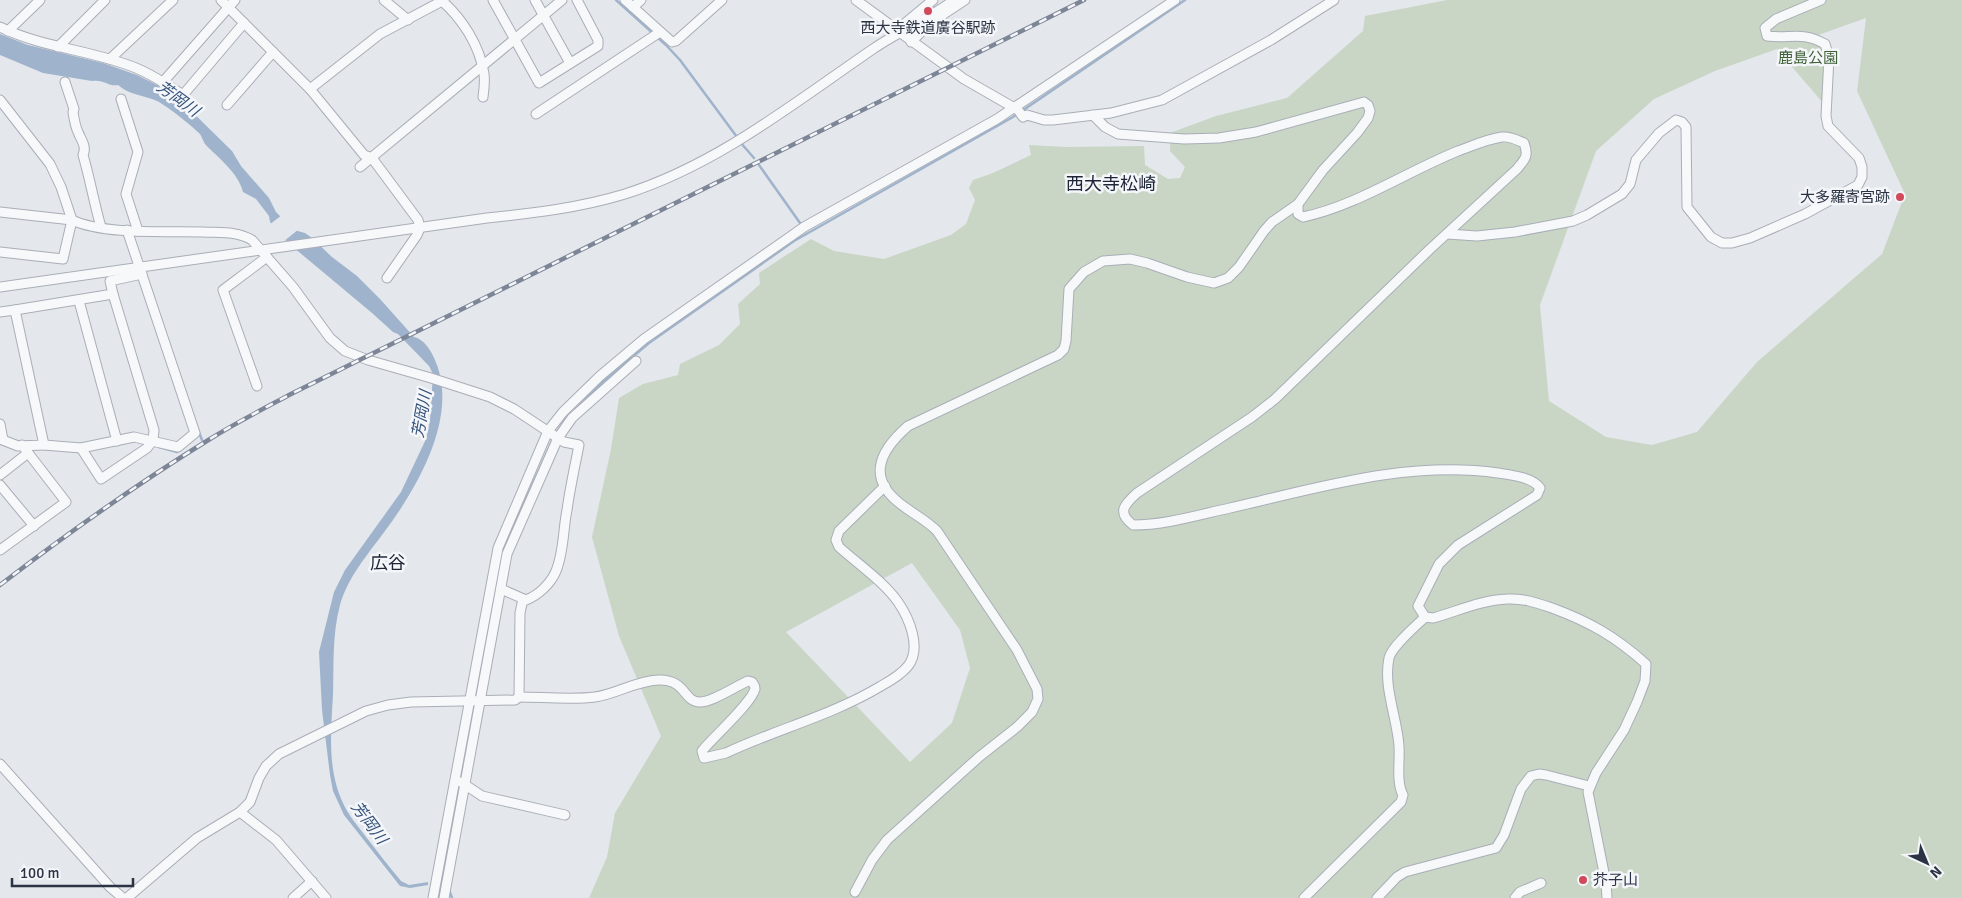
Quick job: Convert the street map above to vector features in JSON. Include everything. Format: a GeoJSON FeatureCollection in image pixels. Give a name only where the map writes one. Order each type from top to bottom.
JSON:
{"type":"FeatureCollection","features":[{"type":"Feature","properties":{"kind":"street"},"geometry":{"type":"LineString","coordinates":[[4,29],[40,0]]}},
{"type":"Feature","properties":{"kind":"street"},"geometry":{"type":"LineString","coordinates":[[58,47],[105,0]]}},
{"type":"Feature","properties":{"kind":"street"},"geometry":{"type":"LineString","coordinates":[[110,59],[173,0]]}},
{"type":"Feature","properties":{"kind":"street"},"geometry":{"type":"LineString","coordinates":[[221,0],[232,4],[244,23],[310,89],[368,156],[418,220],[420,228],[417,235],[387,278]]}},
{"type":"Feature","properties":{"kind":"street"},"geometry":{"type":"LineString","coordinates":[[384,0],[408,20]]}},
{"type":"Feature","properties":{"kind":"street"},"geometry":{"type":"LineString","coordinates":[[310,89],[380,34],[443,0],[460,18],[480,56],[485,83],[482,97]]}},
{"type":"Feature","properties":{"kind":"street"},"geometry":{"type":"LineString","coordinates":[[493,0],[539,83],[598,46],[598,40],[577,0]]}},
{"type":"Feature","properties":{"kind":"street"},"geometry":{"type":"LineString","coordinates":[[535,0],[570,63]]}},
{"type":"Feature","properties":{"kind":"street"},"geometry":{"type":"LineString","coordinates":[[360,167],[368,156],[562,0]]}},
{"type":"Feature","properties":{"kind":"street"},"geometry":{"type":"LineString","coordinates":[[625,0],[658,34],[672,42],[676,41],[722,0]]}},
{"type":"Feature","properties":{"kind":"street"},"geometry":{"type":"LineString","coordinates":[[633,7],[641,0]]}},
{"type":"Feature","properties":{"kind":"street"},"geometry":{"type":"LineString","coordinates":[[856,0],[911,42],[964,79],[1018,111],[1023,117],[1027,115],[1044,120],[1093,115],[1162,100],[1271,40],[1334,0]]}},
{"type":"Feature","properties":{"kind":"street"},"geometry":{"type":"LineString","coordinates":[[898,31],[933,0]]}},
{"type":"Feature","properties":{"kind":"street"},"geometry":{"type":"LineString","coordinates":[[0,286],[141,271],[260,250],[557,210],[604,200],[684,171],[723,151],[898,31],[954,0]]}},
{"type":"Feature","properties":{"kind":"street"},"geometry":{"type":"LineString","coordinates":[[911,42],[930,23],[965,0]]}},
{"type":"Feature","properties":{"kind":"street"},"geometry":{"type":"LineString","coordinates":[[433,898],[460,782],[507,554],[563,412],[600,376],[644,339],[804,227],[1018,111],[1175,0]]}},
{"type":"Feature","properties":{"kind":"street"},"geometry":{"type":"LineString","coordinates":[[1447,234],[1477,236],[1515,232],[1573,221],[1622,194],[1630,184],[1636,160],[1659,133],[1676,120],[1682,122],[1686,127],[1687,207],[1711,237],[1722,243],[1732,243],[1750,238],[1805,214],[1858,185],[1862,177],[1862,167],[1859,158],[1828,126],[1829,57],[1825,44],[1812,37],[1797,35],[1781,38],[1767,36],[1765,28],[1776,19],[1821,0]]}},
{"type":"Feature","properties":{"kind":"street"},"geometry":{"type":"LineString","coordinates":[[163,82],[232,4]]}},
{"type":"Feature","properties":{"kind":"street"},"geometry":{"type":"LineString","coordinates":[[4,29],[58,47],[110,59],[137,68],[183,95],[244,23]]}},
{"type":"Feature","properties":{"kind":"street"},"geometry":{"type":"LineString","coordinates":[[536,114],[658,34]]}},
{"type":"Feature","properties":{"kind":"street"},"geometry":{"type":"LineString","coordinates":[[227,105],[273,52]]}},
{"type":"Feature","properties":{"kind":"street"},"geometry":{"type":"LineString","coordinates":[[65,82],[74,109],[78,134],[81,137],[85,150],[83,155],[93,190],[92,198],[102,227]]}},
{"type":"Feature","properties":{"kind":"street"},"geometry":{"type":"LineString","coordinates":[[121,99],[138,152],[126,194],[138,230]]}},
{"type":"Feature","properties":{"kind":"street"},"geometry":{"type":"LineString","coordinates":[[0,100],[50,164],[61,187],[72,220],[63,259],[0,252]]}},
{"type":"Feature","properties":{"kind":"street"},"geometry":{"type":"LineString","coordinates":[[855,892],[872,860],[887,840],[979,757],[1017,728],[1032,712],[1038,699],[1038,689],[1017,650],[937,531],[928,522],[895,499],[885,486],[880,471],[883,455],[896,437],[908,426],[1058,355],[1064,349],[1066,342],[1069,288],[1084,272],[1103,261],[1130,259],[1187,277],[1214,283],[1228,278],[1239,267],[1268,227],[1298,204],[1323,170],[1368,118],[1370,111],[1368,105],[1364,102],[1256,132],[1219,138],[1184,139],[1118,134],[1105,127],[1093,115]]}},
{"type":"Feature","properties":{"kind":"street"},"geometry":{"type":"LineString","coordinates":[[1298,204],[1298,214],[1303,218],[1317,214],[1479,143],[1504,137],[1524,143],[1527,151],[1525,159],[1516,169],[1275,399],[1252,417],[1138,493],[1128,502],[1123,515],[1133,525],[1178,520],[1365,477],[1401,471],[1479,470],[1522,478],[1537,484],[1540,488],[1537,495],[1458,545],[1439,564],[1418,606],[1425,618]]}},
{"type":"Feature","properties":{"kind":"street"},"geometry":{"type":"LineString","coordinates":[[1,210],[72,220],[82,225],[127,230],[238,234],[252,240],[311,310],[330,338],[345,351],[502,402],[564,442],[579,445],[558,566],[548,585],[533,598],[523,599],[501,589]]}},
{"type":"Feature","properties":{"kind":"street"},"geometry":{"type":"LineString","coordinates":[[0,475],[25,449],[44,444],[80,448],[134,437],[178,447],[195,433],[127,230]]}},
{"type":"Feature","properties":{"kind":"street"},"geometry":{"type":"LineString","coordinates":[[257,386],[223,290],[267,257]]}},
{"type":"Feature","properties":{"kind":"street"},"geometry":{"type":"LineString","coordinates":[[80,448],[101,479],[147,448],[153,440],[154,430],[110,281],[141,271]]}},
{"type":"Feature","properties":{"kind":"street"},"geometry":{"type":"LineString","coordinates":[[0,312],[79,301],[113,294]]}},
{"type":"Feature","properties":{"kind":"street"},"geometry":{"type":"LineString","coordinates":[[79,301],[117,441]]}},
{"type":"Feature","properties":{"kind":"street"},"geometry":{"type":"LineString","coordinates":[[15,310],[44,444]]}},
{"type":"Feature","properties":{"kind":"street"},"geometry":{"type":"LineString","coordinates":[[476,700],[498,548],[554,435],[636,361]]}},
{"type":"Feature","properties":{"kind":"street"},"geometry":{"type":"LineString","coordinates":[[0,424],[1,440],[25,449],[66,502],[0,550]]}},
{"type":"Feature","properties":{"kind":"street"},"geometry":{"type":"LineString","coordinates":[[0,485],[34,526]]}},
{"type":"Feature","properties":{"kind":"street"},"geometry":{"type":"LineString","coordinates":[[127,898],[197,838],[240,812],[250,802],[262,771],[272,760],[366,711],[388,705],[411,702],[511,701],[519,697],[595,697],[655,680],[669,680],[678,684],[693,700],[699,702],[707,701],[748,681],[752,682],[755,686],[754,691],[746,704],[702,752],[704,758],[726,752],[868,694],[897,677],[908,666],[912,657],[914,638],[899,604],[891,593],[839,547],[836,540],[838,531],[885,486]]}},
{"type":"Feature","properties":{"kind":"street"},"geometry":{"type":"LineString","coordinates":[[519,697],[520,613],[523,599]]}},
{"type":"Feature","properties":{"kind":"street"},"geometry":{"type":"LineString","coordinates":[[1304,898],[1402,802],[1399,747],[1389,691],[1389,656],[1425,618],[1433,618],[1484,602],[1508,599],[1530,600],[1592,624],[1633,652],[1646,664],[1645,681],[1624,730],[1589,786],[1588,792],[1606,883],[1606,898]]}},
{"type":"Feature","properties":{"kind":"street"},"geometry":{"type":"LineString","coordinates":[[0,764],[110,887],[123,898]]}},
{"type":"Feature","properties":{"kind":"street"},"geometry":{"type":"LineString","coordinates":[[1377,898],[1397,877],[1405,872],[1496,848],[1504,835],[1521,789],[1531,776],[1546,774],[1589,786]]}},
{"type":"Feature","properties":{"kind":"street"},"geometry":{"type":"LineString","coordinates":[[460,782],[482,796],[564,815]]}},
{"type":"Feature","properties":{"kind":"street"},"geometry":{"type":"LineString","coordinates":[[444,898],[460,782]]}},
{"type":"Feature","properties":{"kind":"street"},"geometry":{"type":"LineString","coordinates":[[240,812],[269,832],[326,898]]}},
{"type":"Feature","properties":{"kind":"street"},"geometry":{"type":"LineString","coordinates":[[293,898],[312,881]]}},
{"type":"Feature","properties":{"kind":"street"},"geometry":{"type":"LineString","coordinates":[[1515,898],[1520,892],[1542,883]]}},
{"type":"Feature","properties":{"kind":"green space","name":"鹿島公園"},"geometry":{"type":"Polygon","coordinates":[[[1447,0],[1962,0],[1962,898],[589,898],[607,857],[615,813],[661,736],[619,636],[592,537],[611,449],[619,398],[643,384],[678,375],[680,364],[719,345],[740,324],[738,304],[760,284],[759,273],[811,239],[834,251],[884,259],[951,235],[966,224],[975,200],[969,188],[973,180],[1031,155],[1029,145],[1067,147],[1144,146],[1145,165],[1168,179],[1180,178],[1185,167],[1170,151],[1170,133],[1216,116],[1287,98],[1363,31],[1365,16],[1447,0]],[[1866,18],[1807,39],[1821,46],[1827,60],[1823,103],[1777,49],[1715,71],[1654,99],[1596,151],[1540,305],[1549,401],[1606,437],[1652,445],[1697,432],[1757,362],[1882,254],[1905,194],[1857,91],[1866,18]],[[912,563],[786,632],[910,762],[952,723],[970,668],[960,630],[912,563]]]}},
{"type":"Feature","properties":{"kind":"water","name":"芳岡川"},"geometry":{"type":"Polygon","coordinates":[[[0,34],[28,45],[103,63],[137,75],[173,93],[232,151],[241,166],[269,198],[276,212],[294,230],[305,233],[312,238],[332,257],[357,276],[414,337],[425,344],[433,356],[442,386],[442,408],[431,452],[421,474],[397,514],[353,575],[337,616],[331,736],[334,777],[343,803],[350,816],[401,881],[409,885],[428,882],[428,885],[410,888],[400,886],[344,815],[333,791],[330,775],[322,710],[319,652],[334,592],[345,570],[401,492],[426,439],[430,421],[433,374],[429,366],[398,334],[393,332],[287,242],[270,222],[269,216],[256,199],[243,192],[237,178],[227,166],[205,144],[200,134],[179,116],[157,101],[132,93],[118,85],[43,73],[0,55],[0,34]]]}},
{"type":"Feature","properties":{"kind":"pier"},"geometry":{"type":"Polygon","coordinates":[[[282,215],[295,228],[299,229],[283,242],[269,225],[282,215]]]}},
{"type":"Feature","properties":{"kind":"waterway"},"geometry":{"type":"LineString","coordinates":[[616,0],[680,60],[737,137]]}},
{"type":"Feature","properties":{"kind":"waterway"},"geometry":{"type":"LineString","coordinates":[[576,409],[605,380],[649,343],[794,241],[1013,117],[1185,0]]}},
{"type":"Feature","properties":{"kind":"waterway"},"geometry":{"type":"LineString","coordinates":[[740,142],[754,158]]}},
{"type":"Feature","properties":{"kind":"waterway"},"geometry":{"type":"LineString","coordinates":[[759,165],[800,223]]}},
{"type":"Feature","properties":{"kind":"waterway"},"geometry":{"type":"LineString","coordinates":[[557,432],[568,416]]}},
{"type":"Feature","properties":{"kind":"waterway"},"geometry":{"type":"LineString","coordinates":[[198,430],[202,440]]}},
{"type":"Feature","properties":{"kind":"waterway"},"geometry":{"type":"LineString","coordinates":[[476,698],[502,552],[554,437]]}},
{"type":"Feature","properties":{"kind":"waterway"},"geometry":{"type":"LineString","coordinates":[[159,447],[177,452],[185,446]]}},
{"type":"Feature","properties":{"kind":"waterway"},"geometry":{"type":"LineString","coordinates":[[439,898],[474,708]]}},
{"type":"Feature","properties":{"kind":"waterway"},"geometry":{"type":"LineString","coordinates":[[449,890],[452,898]]}},
{"type":"Feature","properties":{"kind":"railway"},"geometry":{"type":"LineString","coordinates":[[0,585],[129,491],[251,415],[1084,0]]}},
{"type":"Feature","properties":{"kind":"place","name":"西大寺鉄道廣谷駅跡"},"geometry":{"type":"Point","coordinates":[928,11]}},
{"type":"Feature","properties":{"kind":"place","name":"大多羅寄宮跡"},"geometry":{"type":"Point","coordinates":[1900,197]}},
{"type":"Feature","properties":{"kind":"place","name":"芥子山"},"geometry":{"type":"Point","coordinates":[1583,880]}},
{"type":"Feature","properties":{"kind":"district","name":"西大寺松崎"},"geometry":{"type":"Point","coordinates":[1111,184]}},
{"type":"Feature","properties":{"kind":"district","name":"広谷"},"geometry":{"type":"Point","coordinates":[388,563]}}]}
